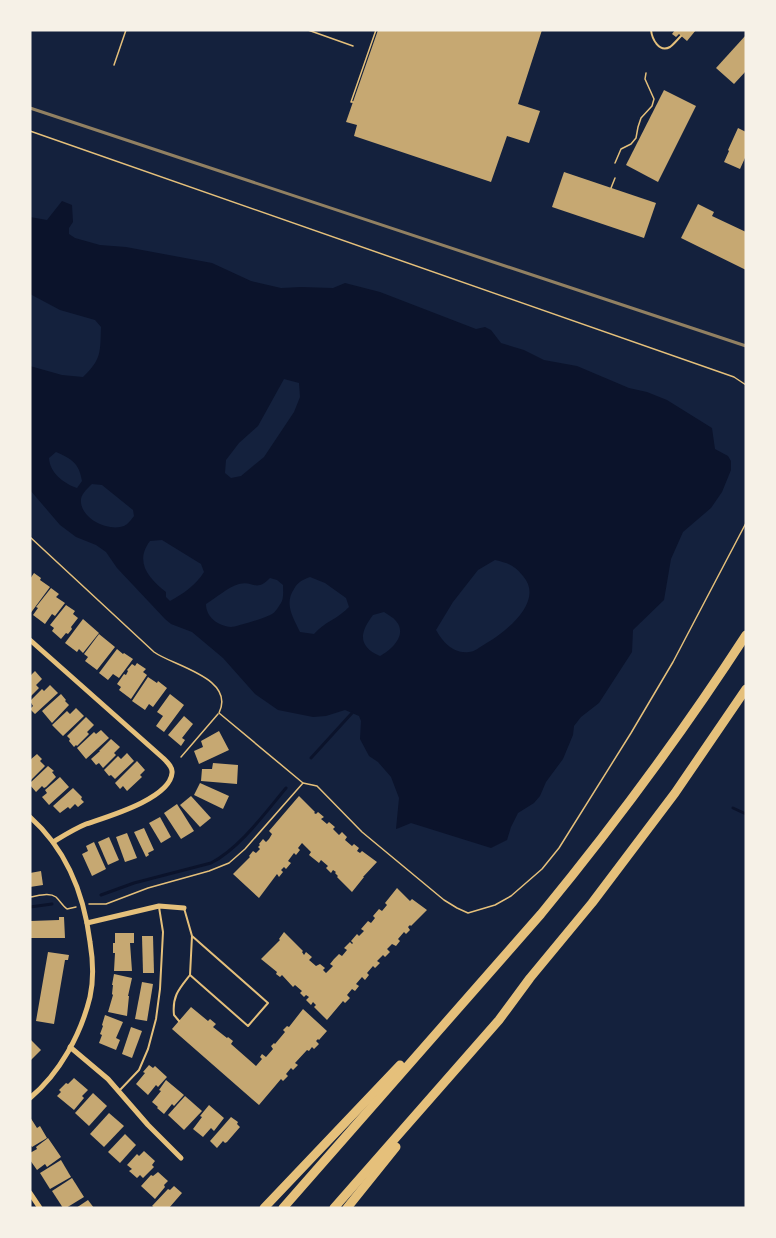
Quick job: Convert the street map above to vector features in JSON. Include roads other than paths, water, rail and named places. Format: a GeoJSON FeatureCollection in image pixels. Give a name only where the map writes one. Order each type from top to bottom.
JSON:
{"type":"FeatureCollection","features":[{"type":"Feature","properties":{"kind":"highway"},"geometry":{"type":"LineString","coordinates":[[717,680],[746,627]]}},
{"type":"Feature","properties":{"kind":"highway"},"geometry":{"type":"LineString","coordinates":[[283,1208],[555,897],[651,774],[746,635]]}},
{"type":"Feature","properties":{"kind":"highway"},"geometry":{"type":"LineString","coordinates":[[334,1208],[499,1020],[530,978],[592,903],[675,793],[746,690]]}},
{"type":"Feature","properties":{"kind":"highway"},"geometry":{"type":"LineString","coordinates":[[264,1208],[479,984]]}},
{"type":"Feature","properties":{"kind":"highway"},"geometry":{"type":"LineString","coordinates":[[347,1208],[434,1095]]}},
{"type":"Feature","properties":{"kind":"street"},"geometry":{"type":"LineString","coordinates":[[30,640],[163,758],[172,773],[165,787],[155,795],[137,805],[84,825],[53,842]]}},
{"type":"Feature","properties":{"kind":"street"},"geometry":{"type":"LineString","coordinates":[[30,817],[53,842],[73,876],[84,905],[92,953],[90,995],[82,1019],[70,1047],[50,1077],[30,1098]]}},
{"type":"Feature","properties":{"kind":"street"},"geometry":{"type":"LineString","coordinates":[[87,924],[159,906],[184,909]]}},
{"type":"Feature","properties":{"kind":"street"},"geometry":{"type":"LineString","coordinates":[[70,1047],[108,1079],[148,1125],[181,1158]]}},
{"type":"Feature","properties":{"kind":"street"},"geometry":{"type":"LineString","coordinates":[[30,1193],[40,1208]]}},
{"type":"Feature","properties":{"kind":"lane"},"geometry":{"type":"LineString","coordinates":[[651,31],[654,42],[663,48],[670,47],[681,36]]}},
{"type":"Feature","properties":{"kind":"lane"},"geometry":{"type":"LineString","coordinates":[[119,1091],[139,1070],[148,1049],[156,1019],[164,932],[159,906]]}},
{"type":"Feature","properties":{"kind":"lane"},"geometry":{"type":"LineString","coordinates":[[179,1021],[174,1015],[173,1004],[177,992],[190,975],[192,936],[184,909]]}},
{"type":"Feature","properties":{"kind":"lane"},"geometry":{"type":"LineString","coordinates":[[190,975],[248,1026],[268,1003],[192,936]]}},
{"type":"Feature","properties":{"kind":"water"},"geometry":{"type":"Polygon","coordinates":[[[62,201],[72,205],[73,222],[69,228],[69,234],[75,238],[100,245],[126,247],[212,263],[251,281],[281,288],[333,288],[345,283],[380,292],[476,329],[485,327],[491,330],[501,343],[524,350],[544,360],[577,366],[629,388],[667,400],[712,428],[715,449],[728,456],[731,461],[731,470],[722,492],[711,508],[683,532],[671,559],[664,600],[633,630],[632,652],[599,703],[581,717],[574,726],[573,735],[563,759],[546,782],[540,796],[534,803],[518,813],[507,840],[491,848],[411,823],[396,829],[399,798],[391,777],[378,762],[369,756],[360,739],[359,716],[345,710],[326,716],[313,717],[278,710],[255,694],[223,658],[192,632],[171,624],[165,619],[117,568],[106,552],[76,537],[60,525],[30,490],[30,366],[62,375],[83,377],[97,360],[100,343],[101,327],[95,320],[60,310],[30,294],[30,217],[47,220],[62,201]],[[284,379],[258,426],[239,443],[226,460],[225,473],[231,478],[241,476],[264,457],[294,412],[300,397],[299,383],[284,379]],[[56,452],[49,458],[58,477],[77,488],[82,481],[74,462],[56,452]],[[92,484],[81,499],[82,506],[96,522],[117,527],[125,525],[134,516],[133,510],[102,485],[92,484]],[[162,540],[150,541],[143,556],[146,570],[154,582],[166,592],[166,597],[170,601],[189,589],[204,572],[201,564],[162,540]],[[495,560],[478,570],[453,602],[436,630],[445,643],[453,649],[471,652],[494,639],[520,615],[526,605],[529,586],[514,567],[495,560]],[[310,577],[294,589],[290,605],[292,616],[300,632],[314,634],[349,607],[346,598],[325,583],[310,577]],[[270,578],[261,585],[244,583],[231,588],[206,604],[210,617],[217,623],[231,627],[272,614],[282,601],[283,585],[270,578]],[[384,612],[373,615],[365,627],[364,643],[367,648],[380,656],[397,642],[399,637],[399,626],[384,612]]]}},
{"type":"Feature","properties":{"kind":"waterway"},"geometry":{"type":"LineString","coordinates":[[311,758],[352,713]]}},
{"type":"Feature","properties":{"kind":"waterway"},"geometry":{"type":"LineString","coordinates":[[101,895],[134,883],[211,863],[242,839],[286,788]]}},
{"type":"Feature","properties":{"kind":"waterway"},"geometry":{"type":"LineString","coordinates":[[733,808],[746,814]]}},
{"type":"Feature","properties":{"kind":"waterway"},"geometry":{"type":"LineString","coordinates":[[30,907],[52,904]]}},
{"type":"Feature","properties":{"kind":"railway"},"geometry":{"type":"LineString","coordinates":[[30,108],[746,346]]}}]}
